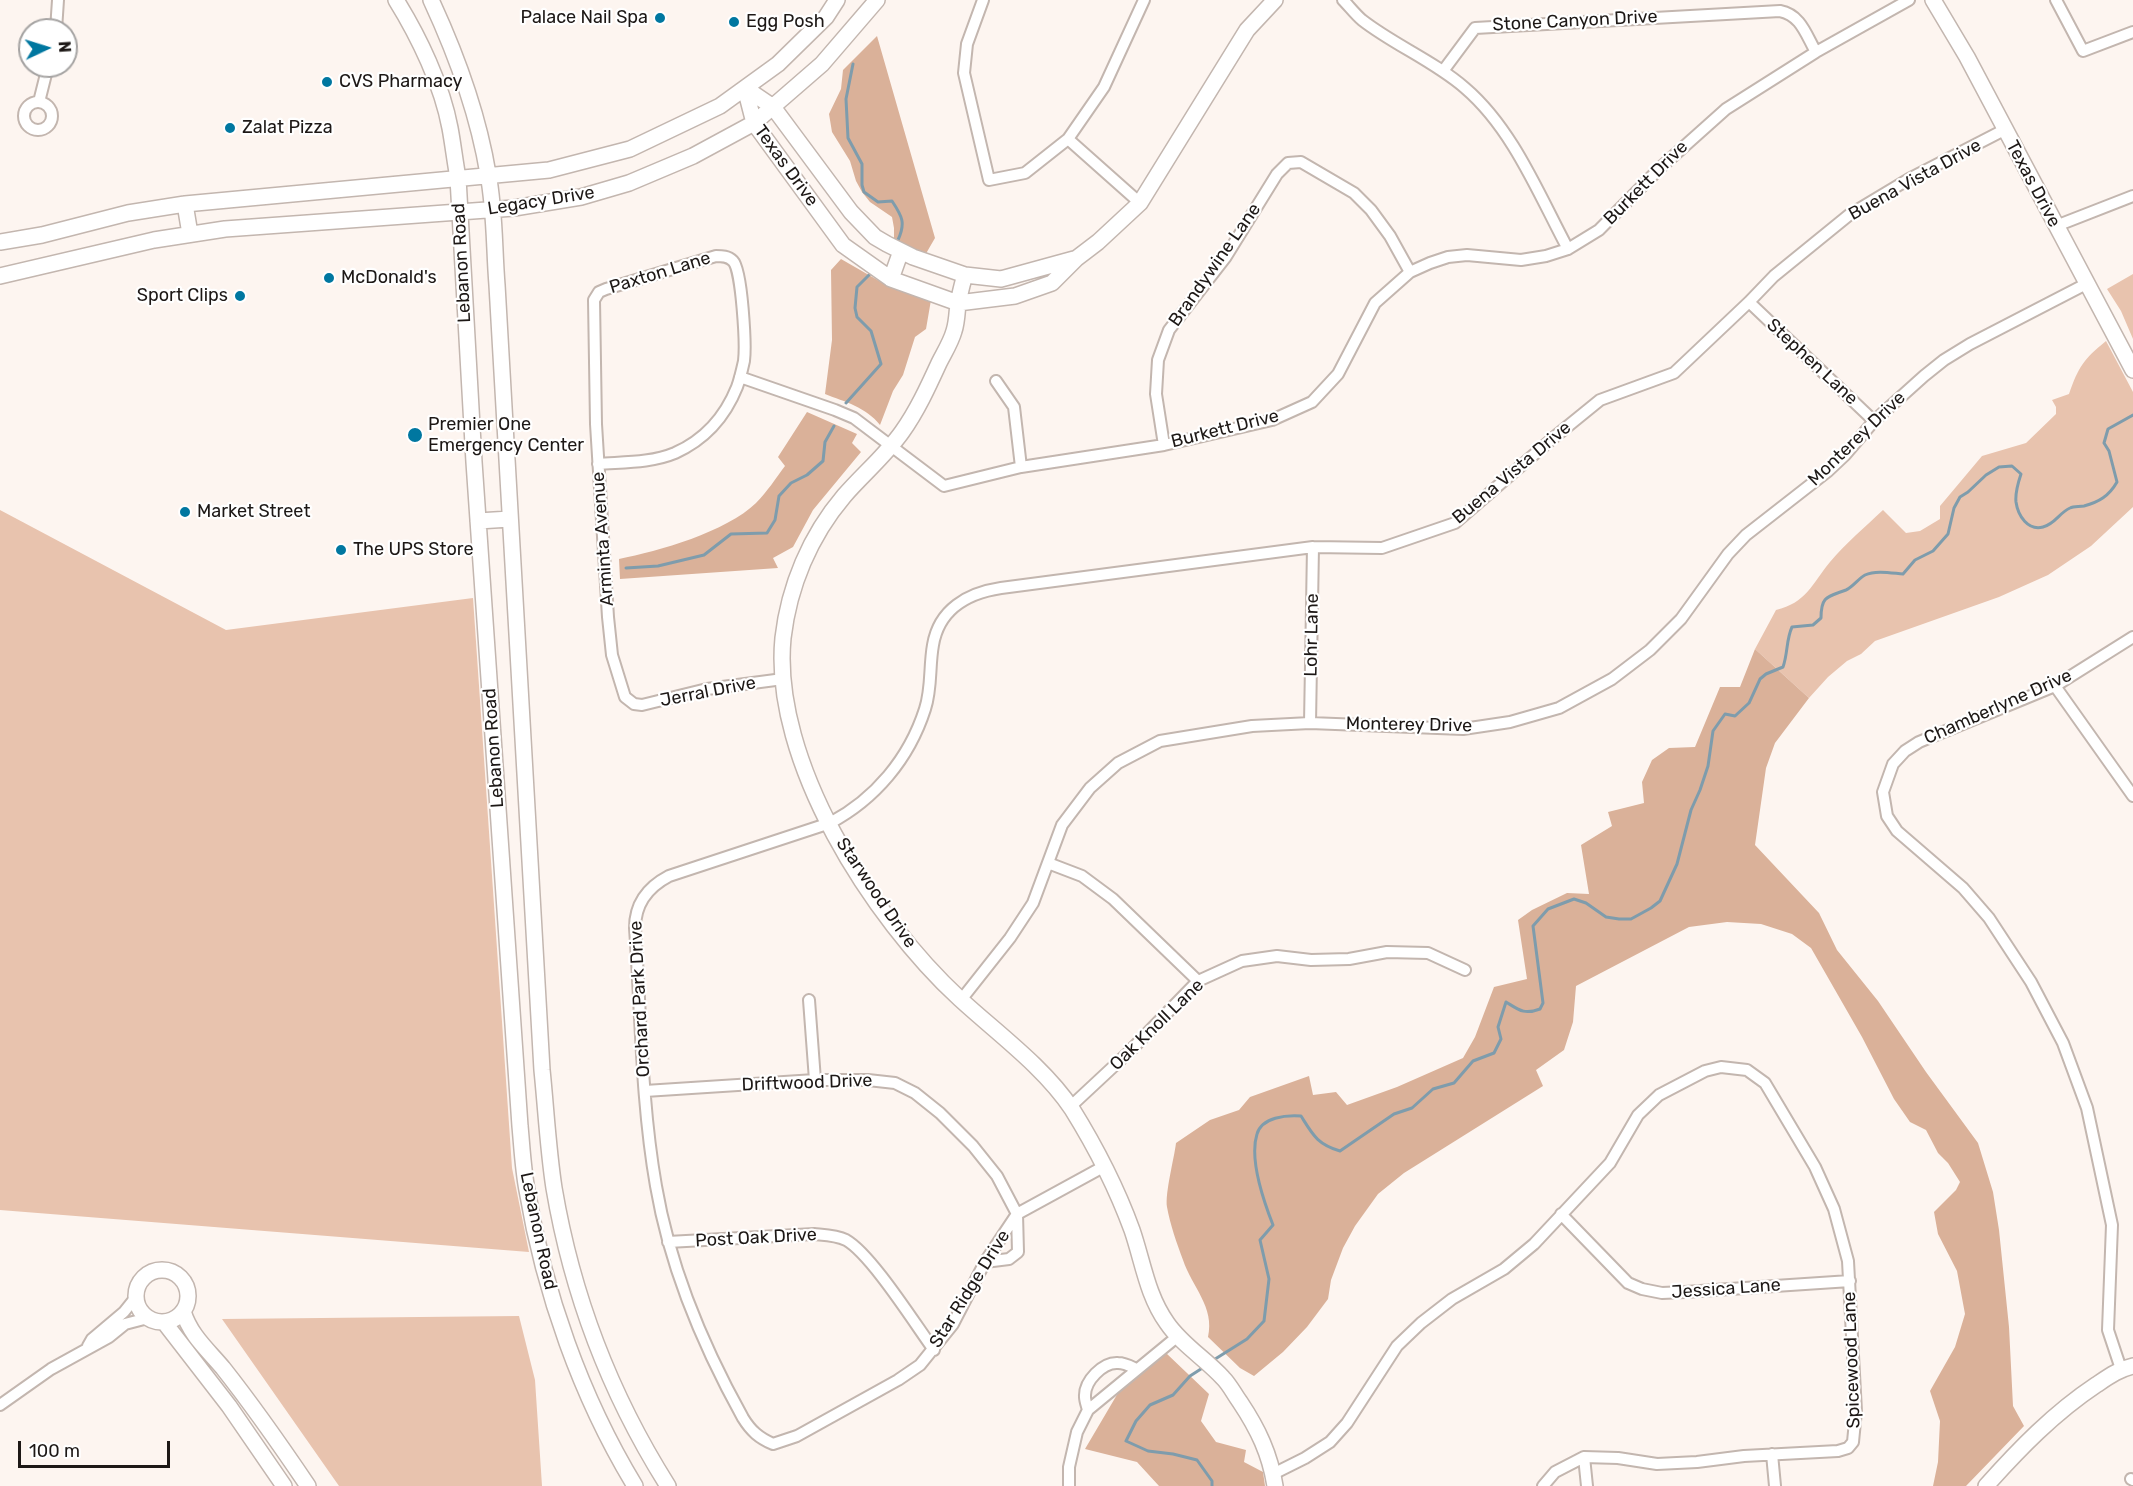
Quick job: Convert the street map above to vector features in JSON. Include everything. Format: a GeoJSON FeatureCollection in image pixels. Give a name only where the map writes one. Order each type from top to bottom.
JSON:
{"type":"FeatureCollection","features":[{"type":"Feature","properties":{"kind":"main road","name":"Lebanon Road"},"geometry":{"type":"LineString","coordinates":[[396,0],[408,19],[432,73],[450,126],[458,178],[478,521],[526,1188],[538,1246],[558,1316],[604,1429],[635,1486]]}},
{"type":"Feature","properties":{"kind":"main road","name":"Lebanon Road"},"geometry":{"type":"LineString","coordinates":[[431,0],[447,34],[472,100],[489,176],[542,1070],[555,1189],[572,1267],[599,1350],[633,1425],[668,1486]]}},
{"type":"Feature","properties":{"kind":"main road","name":"Legacy Drive"},"geometry":{"type":"LineString","coordinates":[[0,242],[42,235],[128,213],[185,204],[549,170],[630,149],[720,106],[778,64],[826,17],[837,0]]}},
{"type":"Feature","properties":{"kind":"main road","name":"Legacy Drive"},"geometry":{"type":"LineString","coordinates":[[0,276],[154,240],[190,234],[225,229],[492,210],[581,197],[629,183],[693,156],[754,123],[822,64],[877,0]]}},
{"type":"Feature","properties":{"kind":"main road","name":"Texas Drive"},"geometry":{"type":"LineString","coordinates":[[745,88],[754,123],[843,245],[891,279],[958,303],[1015,296],[1052,283],[1140,203],[1247,30],[1275,0]]}},
{"type":"Feature","properties":{"kind":"main road","name":"Texas Drive"},"geometry":{"type":"LineString","coordinates":[[1933,0],[1967,57],[2133,370]]}},
{"type":"Feature","properties":{"kind":"main road","name":"Texas Drive"},"geometry":{"type":"LineString","coordinates":[[745,88],[773,107],[851,212],[870,232],[913,258],[964,275],[1001,279],[1077,258]]}},
{"type":"Feature","properties":{"kind":"main road"},"geometry":{"type":"LineString","coordinates":[[802,189],[822,173]]}},
{"type":"Feature","properties":{"kind":"main road"},"geometry":{"type":"LineString","coordinates":[[185,204],[190,234]]}},
{"type":"Feature","properties":{"kind":"main road"},"geometry":{"type":"LineString","coordinates":[[850,250],[862,245],[870,232]]}},
{"type":"Feature","properties":{"kind":"main road"},"geometry":{"type":"LineString","coordinates":[[891,279],[901,251]]}},
{"type":"Feature","properties":{"kind":"main road","name":"Starwood Drive"},"geometry":{"type":"LineString","coordinates":[[964,275],[955,329],[912,417],[891,447],[845,494],[822,525],[800,569],[789,604],[783,648],[783,679],[793,736],[814,790],[830,823],[856,870],[887,915],[923,960],[961,1000],[1004,1035],[1070,1107],[1121,1200],[1136,1242],[1146,1281],[1159,1309],[1178,1336],[1225,1380],[1263,1440],[1274,1480]]}},
{"type":"Feature","properties":{"kind":"main road"},"geometry":{"type":"LineString","coordinates":[[478,521],[510,519]]}},
{"type":"Feature","properties":{"kind":"main road"},"geometry":{"type":"LineString","coordinates":[[161,1270],[177,1275],[186,1288],[188,1296],[183,1311],[171,1321],[164,1322],[148,1318],[142,1313],[136,1298],[140,1282],[146,1276],[161,1270]]}},
{"type":"Feature","properties":{"kind":"main road"},"geometry":{"type":"LineString","coordinates":[[183,1311],[186,1322],[194,1334],[223,1368],[304,1480]]}},
{"type":"Feature","properties":{"kind":"main road"},"geometry":{"type":"LineString","coordinates":[[164,1322],[222,1396],[283,1486]]}},
{"type":"Feature","properties":{"kind":"main road"},"geometry":{"type":"LineString","coordinates":[[1986,1486],[2016,1452],[2067,1405],[2127,1367]]}},
{"type":"Feature","properties":{"kind":"street"},"geometry":{"type":"LineString","coordinates":[[56,18],[57,0]]}},
{"type":"Feature","properties":{"kind":"street"},"geometry":{"type":"LineString","coordinates":[[983,0],[967,45],[963,74],[989,180],[1025,173],[1068,140],[1104,87],[1144,0]]}},
{"type":"Feature","properties":{"kind":"street"},"geometry":{"type":"LineString","coordinates":[[1343,0],[1362,19],[1443,71],[1466,89],[1491,116],[1523,165],[1568,249]]}},
{"type":"Feature","properties":{"kind":"street","name":"Burkett Drive"},"geometry":{"type":"LineString","coordinates":[[740,377],[844,413],[866,426],[944,486],[1022,467],[1164,445],[1272,420],[1312,402],[1338,374],[1375,303],[1410,272],[1448,257],[1467,255],[1521,260],[1546,256],[1568,249],[1599,230],[1660,168],[1726,109],[1816,52],[1909,0]]}},
{"type":"Feature","properties":{"kind":"street"},"geometry":{"type":"LineString","coordinates":[[2056,0],[2083,51],[2133,32]]}},
{"type":"Feature","properties":{"kind":"street","name":"Stone Canyon Drive"},"geometry":{"type":"LineString","coordinates":[[1443,71],[1475,28],[1626,18],[1780,11],[1790,13],[1797,18],[1816,52]]}},
{"type":"Feature","properties":{"kind":"street"},"geometry":{"type":"LineString","coordinates":[[39,102],[45,78]]}},
{"type":"Feature","properties":{"kind":"street","name":"Buena Vista Drive"},"geometry":{"type":"LineString","coordinates":[[942,621],[959,602],[989,590],[1313,547],[1382,548],[1455,523],[1600,400],[1674,374],[1774,276],[1849,215],[1909,179],[2004,130]]}},
{"type":"Feature","properties":{"kind":"street"},"geometry":{"type":"LineString","coordinates":[[1068,140],[1140,203]]}},
{"type":"Feature","properties":{"kind":"street","name":"Brandywine Lane"},"geometry":{"type":"LineString","coordinates":[[1164,445],[1156,394],[1158,360],[1169,330],[1224,258],[1277,174],[1288,163],[1301,162],[1354,193],[1371,210],[1390,236],[1410,272]]}},
{"type":"Feature","properties":{"kind":"street"},"geometry":{"type":"LineString","coordinates":[[2056,226],[2133,196]]}},
{"type":"Feature","properties":{"kind":"street","name":"Paxton Lane"},"geometry":{"type":"LineString","coordinates":[[596,296],[617,285],[716,256],[726,257],[735,263],[739,275],[744,347],[740,377]]}},
{"type":"Feature","properties":{"kind":"street","name":"Monterey Drive"},"geometry":{"type":"LineString","coordinates":[[961,1000],[1010,938],[1033,903],[1062,825],[1090,788],[1118,763],[1160,741],[1252,726],[1310,723],[1463,729],[1510,722],[1559,708],[1612,679],[1650,650],[1681,619],[1728,554],[1746,535],[1828,471],[1874,421],[1944,360],[2086,284]]}},
{"type":"Feature","properties":{"kind":"street","name":"Arminta Avenue"},"geometry":{"type":"LineString","coordinates":[[596,296],[593,321],[598,464],[609,635],[622,691],[629,702],[634,704]]}},
{"type":"Feature","properties":{"kind":"street","name":"Stephen Lane"},"geometry":{"type":"LineString","coordinates":[[1749,302],[1874,421]]}},
{"type":"Feature","properties":{"kind":"street"},"geometry":{"type":"LineString","coordinates":[[598,464],[652,460],[689,446],[710,430],[720,418],[732,399],[740,377]]}},
{"type":"Feature","properties":{"kind":"street"},"geometry":{"type":"LineString","coordinates":[[996,381],[1014,407],[1022,467]]}},
{"type":"Feature","properties":{"kind":"street","name":"Lohr Lane"},"geometry":{"type":"LineString","coordinates":[[1310,723],[1313,547]]}},
{"type":"Feature","properties":{"kind":"street","name":"Orchard Park Drive"},"geometry":{"type":"LineString","coordinates":[[773,1444],[750,1429],[719,1373],[692,1313],[668,1242],[653,1167],[645,1090],[635,914],[646,894],[657,883],[669,876],[830,823],[853,810],[878,789],[894,769],[912,739],[927,703],[933,644],[942,621]]}},
{"type":"Feature","properties":{"kind":"street","name":"Chamberlyne Drive"},"geometry":{"type":"LineString","coordinates":[[2127,1367],[2108,1330],[2112,1225],[2087,1108],[2063,1042],[2031,982],[1989,918],[1963,888],[1896,831],[1887,816],[1883,792],[1893,764],[1905,751],[1919,742],[2055,686],[2133,637]]}},
{"type":"Feature","properties":{"kind":"street","name":"Jerral Drive"},"geometry":{"type":"LineString","coordinates":[[634,704],[642,705],[707,689],[783,679]]}},
{"type":"Feature","properties":{"kind":"street"},"geometry":{"type":"LineString","coordinates":[[2055,686],[2133,796]]}},
{"type":"Feature","properties":{"kind":"street"},"geometry":{"type":"LineString","coordinates":[[1048,863],[1082,876],[1113,899],[1198,981]]}},
{"type":"Feature","properties":{"kind":"street","name":"Oak Knoll Lane"},"geometry":{"type":"LineString","coordinates":[[1070,1107],[1129,1052],[1198,981],[1242,961],[1277,956],[1311,960],[1349,959],[1387,952],[1428,952],[1465,970]]}},
{"type":"Feature","properties":{"kind":"street"},"geometry":{"type":"LineString","coordinates":[[809,1000],[815,1080]]}},
{"type":"Feature","properties":{"kind":"street","name":"Spicewood Lane"},"geometry":{"type":"LineString","coordinates":[[1543,1486],[1555,1472],[1584,1457],[1618,1458],[1657,1464],[1838,1451],[1848,1448],[1853,1442],[1856,1411],[1848,1261],[1834,1209],[1815,1167],[1764,1083],[1748,1070],[1721,1067],[1705,1071],[1659,1095],[1638,1115],[1610,1163],[1562,1214]]}},
{"type":"Feature","properties":{"kind":"street","name":"Driftwood Drive"},"geometry":{"type":"LineString","coordinates":[[645,1090],[815,1080],[868,1080],[895,1083],[915,1093],[940,1113],[973,1146],[997,1176],[1017,1214]]}},
{"type":"Feature","properties":{"kind":"street","name":"Star Ridge Drive"},"geometry":{"type":"LineString","coordinates":[[773,1444],[797,1436],[898,1380],[920,1365],[953,1324],[986,1262],[1017,1214],[1103,1167]]}},
{"type":"Feature","properties":{"kind":"street"},"geometry":{"type":"LineString","coordinates":[[986,1262],[1009,1259],[1018,1252],[1017,1214]]}},
{"type":"Feature","properties":{"kind":"street"},"geometry":{"type":"LineString","coordinates":[[1274,1480],[1330,1442],[1347,1423],[1397,1346],[1452,1299],[1504,1269],[1534,1244],[1562,1214]]}},
{"type":"Feature","properties":{"kind":"street","name":"Jessica Lane"},"geometry":{"type":"LineString","coordinates":[[1562,1214],[1628,1283],[1642,1289],[1662,1293],[1850,1281]]}},
{"type":"Feature","properties":{"kind":"street","name":"Post Oak Drive"},"geometry":{"type":"LineString","coordinates":[[668,1242],[814,1234],[847,1241],[876,1270],[934,1350]]}},
{"type":"Feature","properties":{"kind":"street"},"geometry":{"type":"LineString","coordinates":[[87,1348],[92,1339],[124,1312],[136,1298]]}},
{"type":"Feature","properties":{"kind":"street"},"geometry":{"type":"LineString","coordinates":[[0,1405],[51,1369],[109,1337],[125,1324],[148,1318]]}},
{"type":"Feature","properties":{"kind":"street"},"geometry":{"type":"LineString","coordinates":[[1069,1486],[1069,1467],[1077,1432],[1088,1410],[1178,1336]]}},
{"type":"Feature","properties":{"kind":"street"},"geometry":{"type":"LineString","coordinates":[[1088,1410],[1084,1399],[1086,1388],[1098,1372],[1116,1363],[1136,1369]]}},
{"type":"Feature","properties":{"kind":"street"},"geometry":{"type":"LineString","coordinates":[[1772,1454],[1775,1486]]}},
{"type":"Feature","properties":{"kind":"street"},"geometry":{"type":"LineString","coordinates":[[1584,1457],[1587,1486]]}},
{"type":"Feature","properties":{"kind":"street"},"geometry":{"type":"LineString","coordinates":[[283,1486],[304,1480]]}},
{"type":"Feature","properties":{"kind":"shaded area"},"geometry":{"type":"Polygon","coordinates":[[[877,36],[935,238],[924,257],[894,241],[892,217],[870,202],[862,192],[850,161],[832,132],[829,114],[841,89],[843,70],[877,36]]]}},
{"type":"Feature","properties":{"kind":"shaded area"},"geometry":{"type":"Polygon","coordinates":[[[841,259],[888,286],[931,300],[926,329],[915,337],[903,375],[893,391],[880,425],[862,409],[825,394],[832,340],[831,270],[841,259]]]}},
{"type":"Feature","properties":{"kind":"shaded area"},"geometry":{"type":"Polygon","coordinates":[[[2133,274],[2133,339],[2121,311],[2107,289],[2133,274]]]}},
{"type":"Feature","properties":{"kind":"shaded area"},"geometry":{"type":"Polygon","coordinates":[[[2106,341],[2133,392],[2133,507],[2091,546],[2048,575],[1999,597],[1875,641],[1861,654],[1847,661],[1828,677],[1809,698],[1755,649],[1776,610],[1802,598],[1836,555],[1883,510],[1906,533],[1920,531],[1940,519],[1940,506],[1982,456],[2026,443],[2056,414],[2056,407],[2052,400],[2069,394],[2083,364],[2106,341]]]}},
{"type":"Feature","properties":{"kind":"shaded area"},"geometry":{"type":"Polygon","coordinates":[[[807,412],[857,434],[852,443],[861,452],[813,510],[793,547],[773,558],[778,568],[620,579],[619,559],[691,539],[728,523],[756,503],[785,466],[778,457],[807,412]]]}},
{"type":"Feature","properties":{"kind":"shaded area"},"geometry":{"type":"Polygon","coordinates":[[[0,510],[226,630],[473,598],[512,1168],[529,1252],[0,1210],[0,510]]]}},
{"type":"Feature","properties":{"kind":"shaded area"},"geometry":{"type":"Polygon","coordinates":[[[1755,649],[1809,698],[1775,743],[1766,768],[1755,845],[1819,913],[1837,950],[1878,1001],[1978,1143],[1993,1192],[1999,1230],[2009,1327],[2013,1406],[2024,1426],[1966,1486],[1933,1486],[1938,1462],[1940,1421],[1930,1391],[1955,1347],[1965,1314],[1957,1271],[1938,1234],[1934,1212],[1956,1190],[1960,1182],[1948,1163],[1938,1153],[1926,1130],[1910,1122],[1894,1099],[1862,1037],[1811,948],[1792,934],[1761,924],[1727,922],[1689,927],[1576,986],[1573,1022],[1564,1050],[1536,1070],[1543,1086],[1404,1173],[1378,1194],[1355,1226],[1343,1248],[1331,1280],[1328,1299],[1307,1327],[1283,1352],[1254,1376],[1240,1368],[1208,1337],[1206,1307],[1187,1270],[1172,1227],[1167,1201],[1176,1143],[1210,1120],[1239,1110],[1250,1097],[1309,1076],[1313,1095],[1336,1092],[1347,1105],[1397,1087],[1463,1058],[1475,1037],[1494,987],[1527,979],[1518,920],[1532,910],[1567,893],[1589,894],[1581,845],[1612,826],[1608,812],[1644,803],[1642,782],[1652,760],[1669,748],[1695,747],[1720,687],[1740,687],[1755,649]]]}},
{"type":"Feature","properties":{"kind":"shaded area"},"geometry":{"type":"Polygon","coordinates":[[[519,1316],[535,1380],[542,1486],[339,1486],[222,1319],[519,1316]]]}},
{"type":"Feature","properties":{"kind":"shaded area"},"geometry":{"type":"Polygon","coordinates":[[[1166,1353],[1209,1394],[1201,1421],[1216,1442],[1246,1450],[1244,1462],[1263,1472],[1265,1486],[1159,1486],[1137,1462],[1085,1449],[1118,1393],[1166,1353]]]}},
{"type":"Feature","properties":{"kind":"waterway"},"geometry":{"type":"LineString","coordinates":[[853,64],[846,99],[848,138],[862,164],[864,192],[878,202],[892,201],[898,211],[902,220],[898,240]]}},
{"type":"Feature","properties":{"kind":"waterway"},"geometry":{"type":"LineString","coordinates":[[846,403],[881,364],[871,331],[857,317],[855,308],[857,287],[870,274]]}},
{"type":"Feature","properties":{"kind":"waterway"},"geometry":{"type":"LineString","coordinates":[[1212,1361],[1247,1339],[1264,1321],[1269,1279],[1260,1240],[1273,1225],[1256,1168],[1255,1144],[1260,1128],[1275,1118],[1301,1116],[1316,1138],[1340,1151],[1394,1114],[1412,1108],[1433,1089],[1454,1083],[1473,1061],[1494,1053],[1501,1039],[1498,1027],[1506,1002],[1526,1012],[1540,1009],[1543,1003],[1533,926],[1548,909],[1574,899],[1586,903],[1606,917],[1631,919],[1660,901],[1677,864],[1691,810],[1708,766],[1713,731],[1725,714],[1735,716],[1749,703],[1760,679],[1783,667],[1792,627],[1813,625],[1821,618],[1822,605],[1826,598],[1849,589],[1865,575],[1879,572],[1903,574],[1915,560],[1933,551],[1948,534],[1954,508],[1960,497],[1999,467],[2012,466],[2021,474],[2016,495],[2017,507],[2021,517],[2033,527],[2047,526],[2070,508],[2084,506],[2103,498],[2117,482],[2109,451],[2104,443],[2108,429],[2133,415]]}},
{"type":"Feature","properties":{"kind":"waterway"},"geometry":{"type":"LineString","coordinates":[[626,568],[658,566],[704,555],[731,534],[767,533],[775,520],[779,496],[791,483],[807,475],[823,461],[825,442],[834,426]]}},
{"type":"Feature","properties":{"kind":"waterway"},"geometry":{"type":"LineString","coordinates":[[1204,1367],[1190,1376],[1173,1395],[1150,1405],[1136,1421],[1126,1441],[1148,1451],[1197,1460],[1212,1481],[1212,1486]]}},
{"type":"Feature","properties":{"kind":"place","name":"Palace Nail Spa"},"geometry":{"type":"Point","coordinates":[660,18]}},
{"type":"Feature","properties":{"kind":"place","name":"Egg Posh"},"geometry":{"type":"Point","coordinates":[734,22]}},
{"type":"Feature","properties":{"kind":"place","name":"CVS Pharmacy"},"geometry":{"type":"Point","coordinates":[327,82]}},
{"type":"Feature","properties":{"kind":"place","name":"Zalat Pizza"},"geometry":{"type":"Point","coordinates":[230,128]}},
{"type":"Feature","properties":{"kind":"place","name":"McDonald's"},"geometry":{"type":"Point","coordinates":[329,278]}},
{"type":"Feature","properties":{"kind":"place","name":"Sport Clips"},"geometry":{"type":"Point","coordinates":[240,296]}},
{"type":"Feature","properties":{"kind":"place","name":"Premier One Emergency Center"},"geometry":{"type":"Point","coordinates":[415,435]}},
{"type":"Feature","properties":{"kind":"place","name":"Market Street"},"geometry":{"type":"Point","coordinates":[185,512]}},
{"type":"Feature","properties":{"kind":"place","name":"The UPS Store"},"geometry":{"type":"Point","coordinates":[341,550]}}]}
